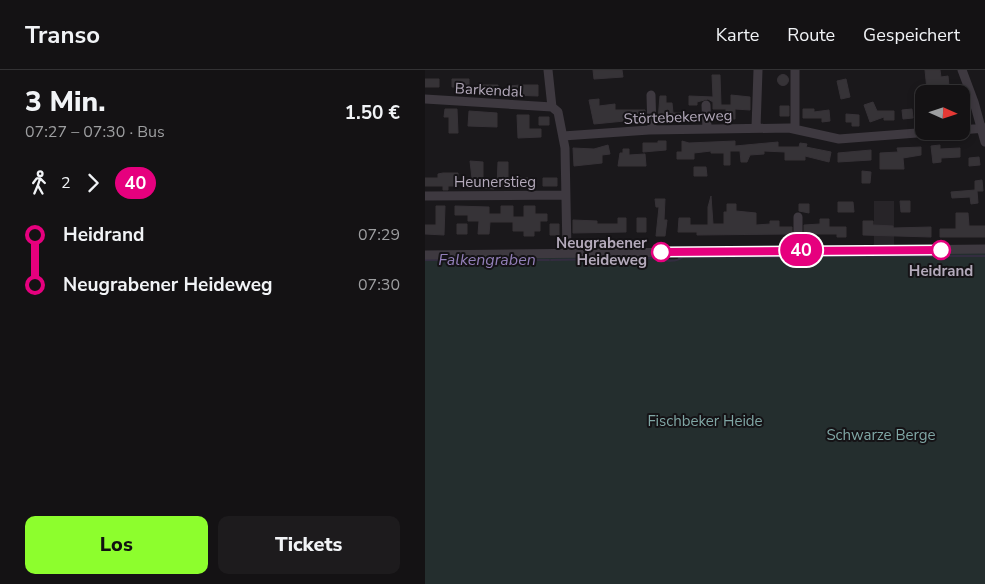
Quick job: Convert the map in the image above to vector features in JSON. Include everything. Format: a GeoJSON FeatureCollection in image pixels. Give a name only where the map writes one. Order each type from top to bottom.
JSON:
{"type":"FeatureCollection","features":[{"type":"Feature","properties":{"kind":"street"},"geometry":{"type":"LineString","coordinates":[[548,70],[552,106],[558,112],[565,148],[567,252]]}},
{"type":"Feature","properties":{"kind":"street"},"geometry":{"type":"LineString","coordinates":[[757,128],[758,70]]}},
{"type":"Feature","properties":{"kind":"street"},"geometry":{"type":"LineString","coordinates":[[795,70],[795,129]]}},
{"type":"Feature","properties":{"kind":"street"},"geometry":{"type":"LineString","coordinates":[[961,70],[984,128],[985,142]]}},
{"type":"Feature","properties":{"kind":"street"},"geometry":{"type":"LineString","coordinates":[[651,95],[652,130]]}},
{"type":"Feature","properties":{"kind":"street","name":"Barkendal"},"geometry":{"type":"LineString","coordinates":[[425,99],[552,106]]}},
{"type":"Feature","properties":{"kind":"street"},"geometry":{"type":"LineString","coordinates":[[706,105],[707,129]]}},
{"type":"Feature","properties":{"kind":"street","name":"Störtebekerweg"},"geometry":{"type":"LineString","coordinates":[[563,136],[652,130],[757,128],[795,129],[839,139],[915,133]]}},
{"type":"Feature","properties":{"kind":"street"},"geometry":{"type":"LineString","coordinates":[[970,129],[984,128]]}},
{"type":"Feature","properties":{"kind":"street","name":"Heunerstieg"},"geometry":{"type":"LineString","coordinates":[[425,196],[566,195]]}},
{"type":"Feature","properties":{"kind":"street"},"geometry":{"type":"LineString","coordinates":[[798,217],[798,250]]}},
{"type":"Feature","properties":{"kind":"street"},"geometry":{"type":"LineString","coordinates":[[425,255],[985,249]]}},
{"type":"Feature","properties":{"kind":"shaded area"},"geometry":{"type":"Polygon","coordinates":[[[874,201],[894,201],[894,247],[874,247],[874,201]]]}},
{"type":"Feature","properties":{"kind":"green space","name":"Schwarze Berge"},"geometry":{"type":"Polygon","coordinates":[[[985,252],[985,584],[425,584],[425,257],[663,254],[663,259],[678,259],[678,254],[985,252]]]}},
{"type":"Feature","properties":{"kind":"building"},"geometry":{"type":"Polygon","coordinates":[[[593,70],[622,70],[623,77],[594,79],[593,70]]]}},
{"type":"Feature","properties":{"kind":"building"},"geometry":{"type":"Polygon","coordinates":[[[925,70],[940,70],[941,77],[948,76],[949,85],[926,85],[925,70]]]}},
{"type":"Feature","properties":{"kind":"building"},"geometry":{"type":"Polygon","coordinates":[[[783,74],[789,80],[783,86],[777,80],[783,74]]]}},
{"type":"Feature","properties":{"kind":"building"},"geometry":{"type":"Polygon","coordinates":[[[712,75],[720,75],[721,105],[731,105],[731,95],[750,97],[750,110],[735,109],[735,119],[726,119],[726,109],[713,109],[713,102],[708,99],[697,102],[697,105],[689,105],[689,96],[713,97],[712,75]]]}},
{"type":"Feature","properties":{"kind":"building"},"geometry":{"type":"Polygon","coordinates":[[[425,79],[439,79],[439,87],[425,87],[425,79]]]}},
{"type":"Feature","properties":{"kind":"building"},"geometry":{"type":"Polygon","coordinates":[[[452,79],[469,79],[469,87],[452,87],[452,79]]]}},
{"type":"Feature","properties":{"kind":"building"},"geometry":{"type":"Polygon","coordinates":[[[846,79],[850,97],[841,99],[837,81],[846,79]]]}},
{"type":"Feature","properties":{"kind":"building"},"geometry":{"type":"Polygon","coordinates":[[[481,85],[498,85],[498,93],[481,93],[481,85]]]}},
{"type":"Feature","properties":{"kind":"building"},"geometry":{"type":"Polygon","coordinates":[[[538,85],[538,96],[509,95],[509,86],[538,85]]]}},
{"type":"Feature","properties":{"kind":"building"},"geometry":{"type":"Polygon","coordinates":[[[660,96],[666,96],[666,103],[672,103],[673,113],[682,113],[682,120],[658,120],[660,96]]]}},
{"type":"Feature","properties":{"kind":"building"},"geometry":{"type":"Polygon","coordinates":[[[599,99],[599,106],[615,104],[615,110],[645,110],[645,119],[594,124],[589,100],[599,99]]]}},
{"type":"Feature","properties":{"kind":"building"},"geometry":{"type":"Polygon","coordinates":[[[873,102],[877,111],[894,111],[894,120],[884,120],[884,117],[870,122],[864,105],[873,102]]]}},
{"type":"Feature","properties":{"kind":"building"},"geometry":{"type":"Polygon","coordinates":[[[780,106],[789,106],[789,116],[780,116],[780,106]]]}},
{"type":"Feature","properties":{"kind":"building"},"geometry":{"type":"Polygon","coordinates":[[[445,109],[457,109],[458,133],[449,133],[449,117],[444,117],[445,109]]]}},
{"type":"Feature","properties":{"kind":"building"},"geometry":{"type":"Polygon","coordinates":[[[803,109],[814,109],[814,112],[829,110],[830,121],[822,122],[822,118],[803,118],[803,109]]]}},
{"type":"Feature","properties":{"kind":"building"},"geometry":{"type":"Polygon","coordinates":[[[912,109],[913,118],[903,119],[902,110],[912,109]]]}},
{"type":"Feature","properties":{"kind":"building"},"geometry":{"type":"Polygon","coordinates":[[[469,111],[497,113],[497,127],[468,126],[469,111]]]}},
{"type":"Feature","properties":{"kind":"building"},"geometry":{"type":"Polygon","coordinates":[[[846,114],[859,115],[859,126],[852,126],[852,122],[846,122],[846,114]]]}},
{"type":"Feature","properties":{"kind":"building"},"geometry":{"type":"Polygon","coordinates":[[[517,115],[529,115],[529,129],[541,129],[541,137],[518,138],[517,115]]]}},
{"type":"Feature","properties":{"kind":"building"},"geometry":{"type":"Polygon","coordinates":[[[539,117],[549,117],[549,125],[539,125],[539,117]]]}},
{"type":"Feature","properties":{"kind":"building"},"geometry":{"type":"Polygon","coordinates":[[[658,141],[666,141],[666,150],[643,152],[643,143],[658,143],[658,141]]]}},
{"type":"Feature","properties":{"kind":"building"},"geometry":{"type":"Polygon","coordinates":[[[682,141],[689,143],[735,141],[735,146],[778,142],[778,147],[799,147],[800,143],[807,144],[806,147],[831,152],[829,162],[805,156],[805,160],[785,160],[785,152],[764,151],[764,154],[750,155],[747,162],[741,162],[740,151],[730,151],[730,165],[724,165],[724,153],[711,153],[711,151],[694,153],[694,159],[677,159],[677,152],[682,152],[682,141]]]}},
{"type":"Feature","properties":{"kind":"building"},"geometry":{"type":"Polygon","coordinates":[[[608,145],[610,154],[602,155],[602,163],[574,166],[573,148],[594,149],[608,145]]]}},
{"type":"Feature","properties":{"kind":"building"},"geometry":{"type":"Polygon","coordinates":[[[940,145],[940,149],[960,148],[960,157],[941,158],[941,162],[933,163],[931,146],[940,145]]]}},
{"type":"Feature","properties":{"kind":"building"},"geometry":{"type":"Polygon","coordinates":[[[921,147],[921,155],[903,158],[904,169],[880,169],[880,153],[898,152],[897,148],[921,147]]]}},
{"type":"Feature","properties":{"kind":"building"},"geometry":{"type":"Polygon","coordinates":[[[623,149],[629,149],[629,155],[645,154],[646,166],[618,166],[620,153],[623,153],[623,149]]]}},
{"type":"Feature","properties":{"kind":"building"},"geometry":{"type":"Polygon","coordinates":[[[871,150],[871,160],[838,162],[838,153],[871,150]]]}},
{"type":"Feature","properties":{"kind":"building"},"geometry":{"type":"Polygon","coordinates":[[[979,157],[980,165],[969,166],[969,158],[979,157]]]}},
{"type":"Feature","properties":{"kind":"building"},"geometry":{"type":"Polygon","coordinates":[[[470,161],[483,162],[483,181],[494,181],[494,189],[473,187],[470,161]]]}},
{"type":"Feature","properties":{"kind":"building"},"geometry":{"type":"Polygon","coordinates":[[[498,162],[508,162],[508,178],[528,178],[528,186],[497,186],[498,162]]]}},
{"type":"Feature","properties":{"kind":"building"},"geometry":{"type":"Polygon","coordinates":[[[694,167],[706,167],[707,176],[694,176],[694,167]]]}},
{"type":"Feature","properties":{"kind":"building"},"geometry":{"type":"Polygon","coordinates":[[[862,171],[871,172],[870,183],[862,183],[862,171]]]}},
{"type":"Feature","properties":{"kind":"building"},"geometry":{"type":"Polygon","coordinates":[[[458,173],[458,186],[448,186],[448,190],[443,190],[443,186],[425,186],[425,178],[438,178],[438,174],[458,173]]]}},
{"type":"Feature","properties":{"kind":"building"},"geometry":{"type":"Polygon","coordinates":[[[543,178],[557,178],[557,186],[543,186],[543,178]]]}},
{"type":"Feature","properties":{"kind":"building"},"geometry":{"type":"Polygon","coordinates":[[[982,180],[983,191],[977,191],[978,203],[971,204],[970,197],[952,198],[951,192],[975,190],[975,181],[982,180]]]}},
{"type":"Feature","properties":{"kind":"building"},"geometry":{"type":"Polygon","coordinates":[[[711,196],[713,224],[724,224],[724,212],[727,212],[727,204],[736,204],[736,211],[756,213],[756,225],[770,224],[770,221],[779,221],[779,227],[792,227],[792,234],[697,235],[697,232],[678,232],[679,218],[690,218],[690,225],[708,225],[708,207],[711,196]]]}},
{"type":"Feature","properties":{"kind":"building"},"geometry":{"type":"Polygon","coordinates":[[[655,199],[665,199],[664,220],[667,220],[665,236],[656,236],[659,207],[656,207],[655,199]]]}},
{"type":"Feature","properties":{"kind":"building"},"geometry":{"type":"Polygon","coordinates":[[[900,201],[910,201],[910,212],[901,212],[900,201]]]}},
{"type":"Feature","properties":{"kind":"building"},"geometry":{"type":"Polygon","coordinates":[[[838,202],[853,202],[854,212],[838,212],[838,202]]]}},
{"type":"Feature","properties":{"kind":"building"},"geometry":{"type":"Polygon","coordinates":[[[799,204],[809,204],[809,213],[799,211],[799,204]]]}},
{"type":"Feature","properties":{"kind":"building"},"geometry":{"type":"Polygon","coordinates":[[[436,206],[445,206],[444,235],[425,234],[425,225],[436,225],[436,206]]]}},
{"type":"Feature","properties":{"kind":"building"},"geometry":{"type":"Polygon","coordinates":[[[455,206],[489,207],[489,214],[501,214],[501,206],[513,206],[513,217],[524,217],[524,206],[535,206],[535,214],[547,214],[547,221],[540,221],[540,231],[534,231],[534,236],[524,236],[524,231],[513,231],[513,222],[490,222],[489,234],[478,234],[479,221],[468,221],[468,215],[455,215],[455,206]]]}},
{"type":"Feature","properties":{"kind":"building"},"geometry":{"type":"Polygon","coordinates":[[[956,213],[968,213],[969,226],[985,226],[985,237],[940,237],[940,229],[956,229],[956,213]]]}},
{"type":"Feature","properties":{"kind":"building"},"geometry":{"type":"Polygon","coordinates":[[[618,218],[626,218],[626,232],[573,233],[573,220],[597,221],[597,224],[618,224],[618,218]]]}},
{"type":"Feature","properties":{"kind":"building"},"geometry":{"type":"Polygon","coordinates":[[[637,218],[646,218],[646,232],[637,232],[637,218]]]}},
{"type":"Feature","properties":{"kind":"building"},"geometry":{"type":"Polygon","coordinates":[[[820,219],[829,219],[829,227],[846,227],[846,237],[837,237],[837,234],[804,234],[804,225],[820,224],[820,219]]]}},
{"type":"Feature","properties":{"kind":"building"},"geometry":{"type":"Polygon","coordinates":[[[863,221],[873,221],[873,225],[893,226],[893,228],[931,227],[931,237],[863,235],[863,221]]]}},
{"type":"Feature","properties":{"kind":"building"},"geometry":{"type":"Polygon","coordinates":[[[457,224],[467,224],[467,234],[457,234],[457,224]]]}},
{"type":"Feature","properties":{"kind":"building"},"geometry":{"type":"Polygon","coordinates":[[[550,224],[559,224],[559,235],[550,235],[550,224]]]}},
{"type":"Feature","properties":{"kind":"waterway","name":"Falkengraben"},"geometry":{"type":"LineString","coordinates":[[818,256],[985,256]]}},
{"type":"Feature","properties":{"kind":"waterway","name":"Falkengraben"},"geometry":{"type":"LineString","coordinates":[[551,260],[658,258],[671,261],[683,257],[802,257]]}},
{"type":"Feature","properties":{"kind":"waterway","name":"Falkengraben"},"geometry":{"type":"LineString","coordinates":[[425,260],[549,260]]}},
{"type":"Feature","properties":{"kind":"bus line","name":"40"},"geometry":{"type":"LineString","coordinates":[[661,252],[941,250]]}},
{"type":"Feature","properties":{"kind":"place","name":"Heidrand"},"geometry":{"type":"Point","coordinates":[941,250]}},
{"type":"Feature","properties":{"kind":"place","name":"Neugrabener Heideweg"},"geometry":{"type":"Point","coordinates":[661,252]}},
{"type":"Feature","properties":{"kind":"park label","name":"Fischbeker Heide"},"geometry":{"type":"Point","coordinates":[705,421]}}]}
